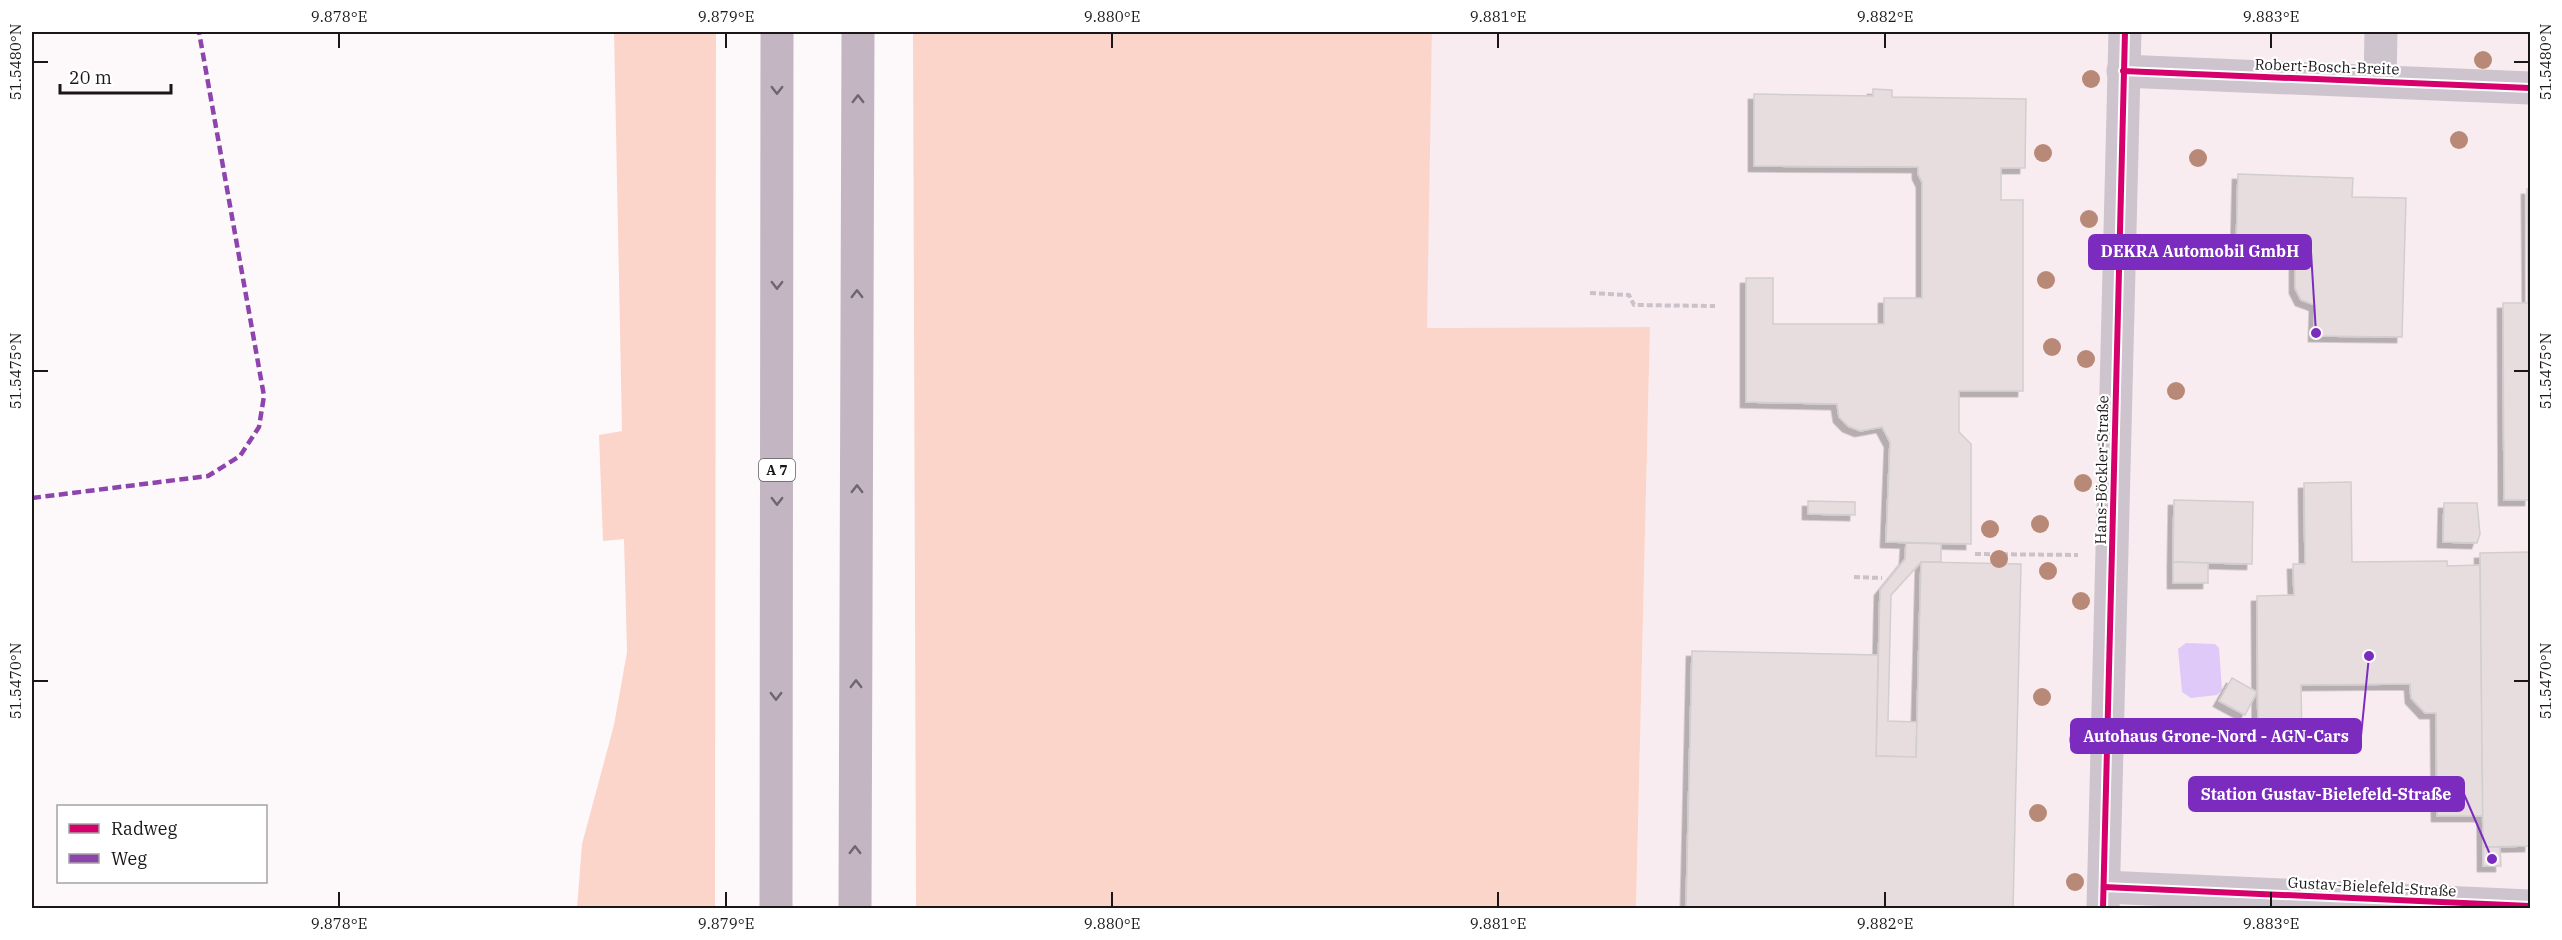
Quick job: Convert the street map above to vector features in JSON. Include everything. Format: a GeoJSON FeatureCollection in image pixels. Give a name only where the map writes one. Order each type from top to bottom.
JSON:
{"type":"FeatureCollection","features":[{"type":"Feature","properties":{"kind":"highway","name":"A 7"},"geometry":{"type":"LineString","coordinates":[[776,909],[777,32]]}},
{"type":"Feature","properties":{"kind":"highway"},"geometry":{"type":"LineString","coordinates":[[855,909],[858,32]]}},
{"type":"Feature","properties":{"kind":"street","name":"Hans-Böckler-Straße"},"geometry":{"type":"LineString","coordinates":[[2104,898],[2125,32]]}},
{"type":"Feature","properties":{"kind":"street"},"geometry":{"type":"LineString","coordinates":[[2379,81],[2381,32]]}},
{"type":"Feature","properties":{"kind":"street","name":"Robert-Bosch-Breite"},"geometry":{"type":"LineString","coordinates":[[2123,71],[2530,88]]}},
{"type":"Feature","properties":{"kind":"street","name":"Gustav-Bielefeld-Straße"},"geometry":{"type":"LineString","coordinates":[[2104,898],[2530,906]]}},
{"type":"Feature","properties":{"kind":"path"},"geometry":{"type":"LineString","coordinates":[[1590,293],[1629,295],[1634,304],[1715,306]]}},
{"type":"Feature","properties":{"kind":"path"},"geometry":{"type":"LineString","coordinates":[[1975,554],[2112,555]]}},
{"type":"Feature","properties":{"kind":"path"},"geometry":{"type":"LineString","coordinates":[[1854,577],[1882,578]]}},
{"type":"Feature","properties":{"kind":"shaded area"},"geometry":{"type":"Polygon","coordinates":[[[614,32],[716,32],[715,908],[577,908],[582,844],[614,725],[627,652],[624,539],[603,541],[599,435],[622,431],[614,32]]]}},
{"type":"Feature","properties":{"kind":"shaded area"},"geometry":{"type":"Polygon","coordinates":[[[913,32],[1432,32],[1427,328],[1650,327],[1636,908],[916,908],[913,32]]]}},
{"type":"Feature","properties":{"kind":"shaded area"},"geometry":{"type":"Polygon","coordinates":[[[1432,32],[2530,32],[2530,908],[1636,908],[1650,327],[1426,328],[1432,32]]]}},
{"type":"Feature","properties":{"kind":"shaded area"},"geometry":{"type":"Polygon","coordinates":[[[2186,643],[2215,644],[2219,648],[2222,690],[2217,695],[2191,698],[2182,692],[2178,649],[2186,643]]]}},
{"type":"Feature","properties":{"kind":"building"},"geometry":{"type":"Polygon","coordinates":[[[1873,89],[1892,90],[1892,97],[2026,99],[2025,168],[2001,168],[2001,200],[2023,200],[2023,391],[1959,391],[1959,432],[1971,444],[1971,544],[1886,542],[1890,442],[1882,427],[1860,431],[1848,426],[1839,417],[1837,404],[1746,402],[1746,278],[1773,278],[1773,324],[1884,324],[1884,298],[1922,298],[1922,182],[1918,174],[1918,167],[1754,166],[1754,94],[1873,96],[1873,89]]]}},
{"type":"Feature","properties":{"kind":"building"},"geometry":{"type":"Polygon","coordinates":[[[2238,174],[2353,178],[2352,197],[2406,198],[2402,337],[2314,336],[2315,305],[2301,300],[2295,288],[2295,256],[2236,254],[2238,174]]]}},
{"type":"Feature","properties":{"kind":"building"},"geometry":{"type":"Polygon","coordinates":[[[2527,189],[2530,189],[2530,303],[2528,303],[2527,189]]]}},
{"type":"Feature","properties":{"kind":"building"},"geometry":{"type":"Polygon","coordinates":[[[2503,303],[2530,303],[2530,500],[2504,500],[2503,303]]]}},
{"type":"Feature","properties":{"kind":"building"},"geometry":{"type":"Polygon","coordinates":[[[2351,482],[2352,562],[2447,561],[2447,566],[2480,565],[2483,816],[2437,816],[2436,713],[2425,713],[2411,698],[2410,684],[2301,685],[2302,746],[2258,747],[2257,596],[2294,595],[2293,564],[2305,564],[2304,483],[2351,482]]]}},
{"type":"Feature","properties":{"kind":"building"},"geometry":{"type":"Polygon","coordinates":[[[2174,500],[2253,502],[2252,564],[2173,562],[2174,500]]]}},
{"type":"Feature","properties":{"kind":"building"},"geometry":{"type":"Polygon","coordinates":[[[1808,501],[1855,502],[1855,515],[1808,514],[1808,501]]]}},
{"type":"Feature","properties":{"kind":"building"},"geometry":{"type":"Polygon","coordinates":[[[2444,503],[2477,503],[2480,534],[2477,543],[2443,542],[2444,503]]]}},
{"type":"Feature","properties":{"kind":"building"},"geometry":{"type":"Polygon","coordinates":[[[1906,543],[1941,544],[1941,562],[1921,562],[1891,595],[1888,721],[1917,722],[1916,757],[1876,756],[1880,590],[1905,559],[1906,543]]]}},
{"type":"Feature","properties":{"kind":"building"},"geometry":{"type":"Polygon","coordinates":[[[2530,552],[2530,846],[2483,847],[2480,553],[2530,552]]]}},
{"type":"Feature","properties":{"kind":"building"},"geometry":{"type":"Polygon","coordinates":[[[1921,562],[2021,564],[2013,908],[1686,908],[1692,651],[1878,655],[1876,756],[1916,757],[1921,562]]]}},
{"type":"Feature","properties":{"kind":"building"},"geometry":{"type":"Polygon","coordinates":[[[2173,562],[2208,563],[2208,583],[2173,583],[2173,562]]]}},
{"type":"Feature","properties":{"kind":"building"},"geometry":{"type":"Polygon","coordinates":[[[2232,678],[2257,692],[2245,715],[2219,701],[2232,678]]]}},
{"type":"Feature","properties":{"kind":"building"},"geometry":{"type":"Polygon","coordinates":[[[2483,847],[2500,847],[2501,866],[2483,866],[2483,847]]]}},
{"type":"Feature","properties":{"kind":"marked path"},"geometry":{"type":"LineString","coordinates":[[32,498],[208,476],[240,456],[259,427],[264,396],[199,32]]}},
{"type":"Feature","properties":{"kind":"cycle path"},"geometry":{"type":"LineString","coordinates":[[2103,908],[2125,32]]}},
{"type":"Feature","properties":{"kind":"cycle path"},"geometry":{"type":"LineString","coordinates":[[2123,71],[2530,88]]}},
{"type":"Feature","properties":{"kind":"cycle path"},"geometry":{"type":"LineString","coordinates":[[2104,887],[2530,906]]}},
{"type":"Feature","properties":{"kind":"place","name":"DEKRA Automobil GmbH"},"geometry":{"type":"Point","coordinates":[2316,333]}},
{"type":"Feature","properties":{"kind":"place","name":"Autohaus Grone-Nord - AGN-Cars"},"geometry":{"type":"Point","coordinates":[2369,656]}},
{"type":"Feature","properties":{"kind":"place","name":"Station Gustav-Bielefeld-Straße"},"geometry":{"type":"Point","coordinates":[2492,859]}}]}
